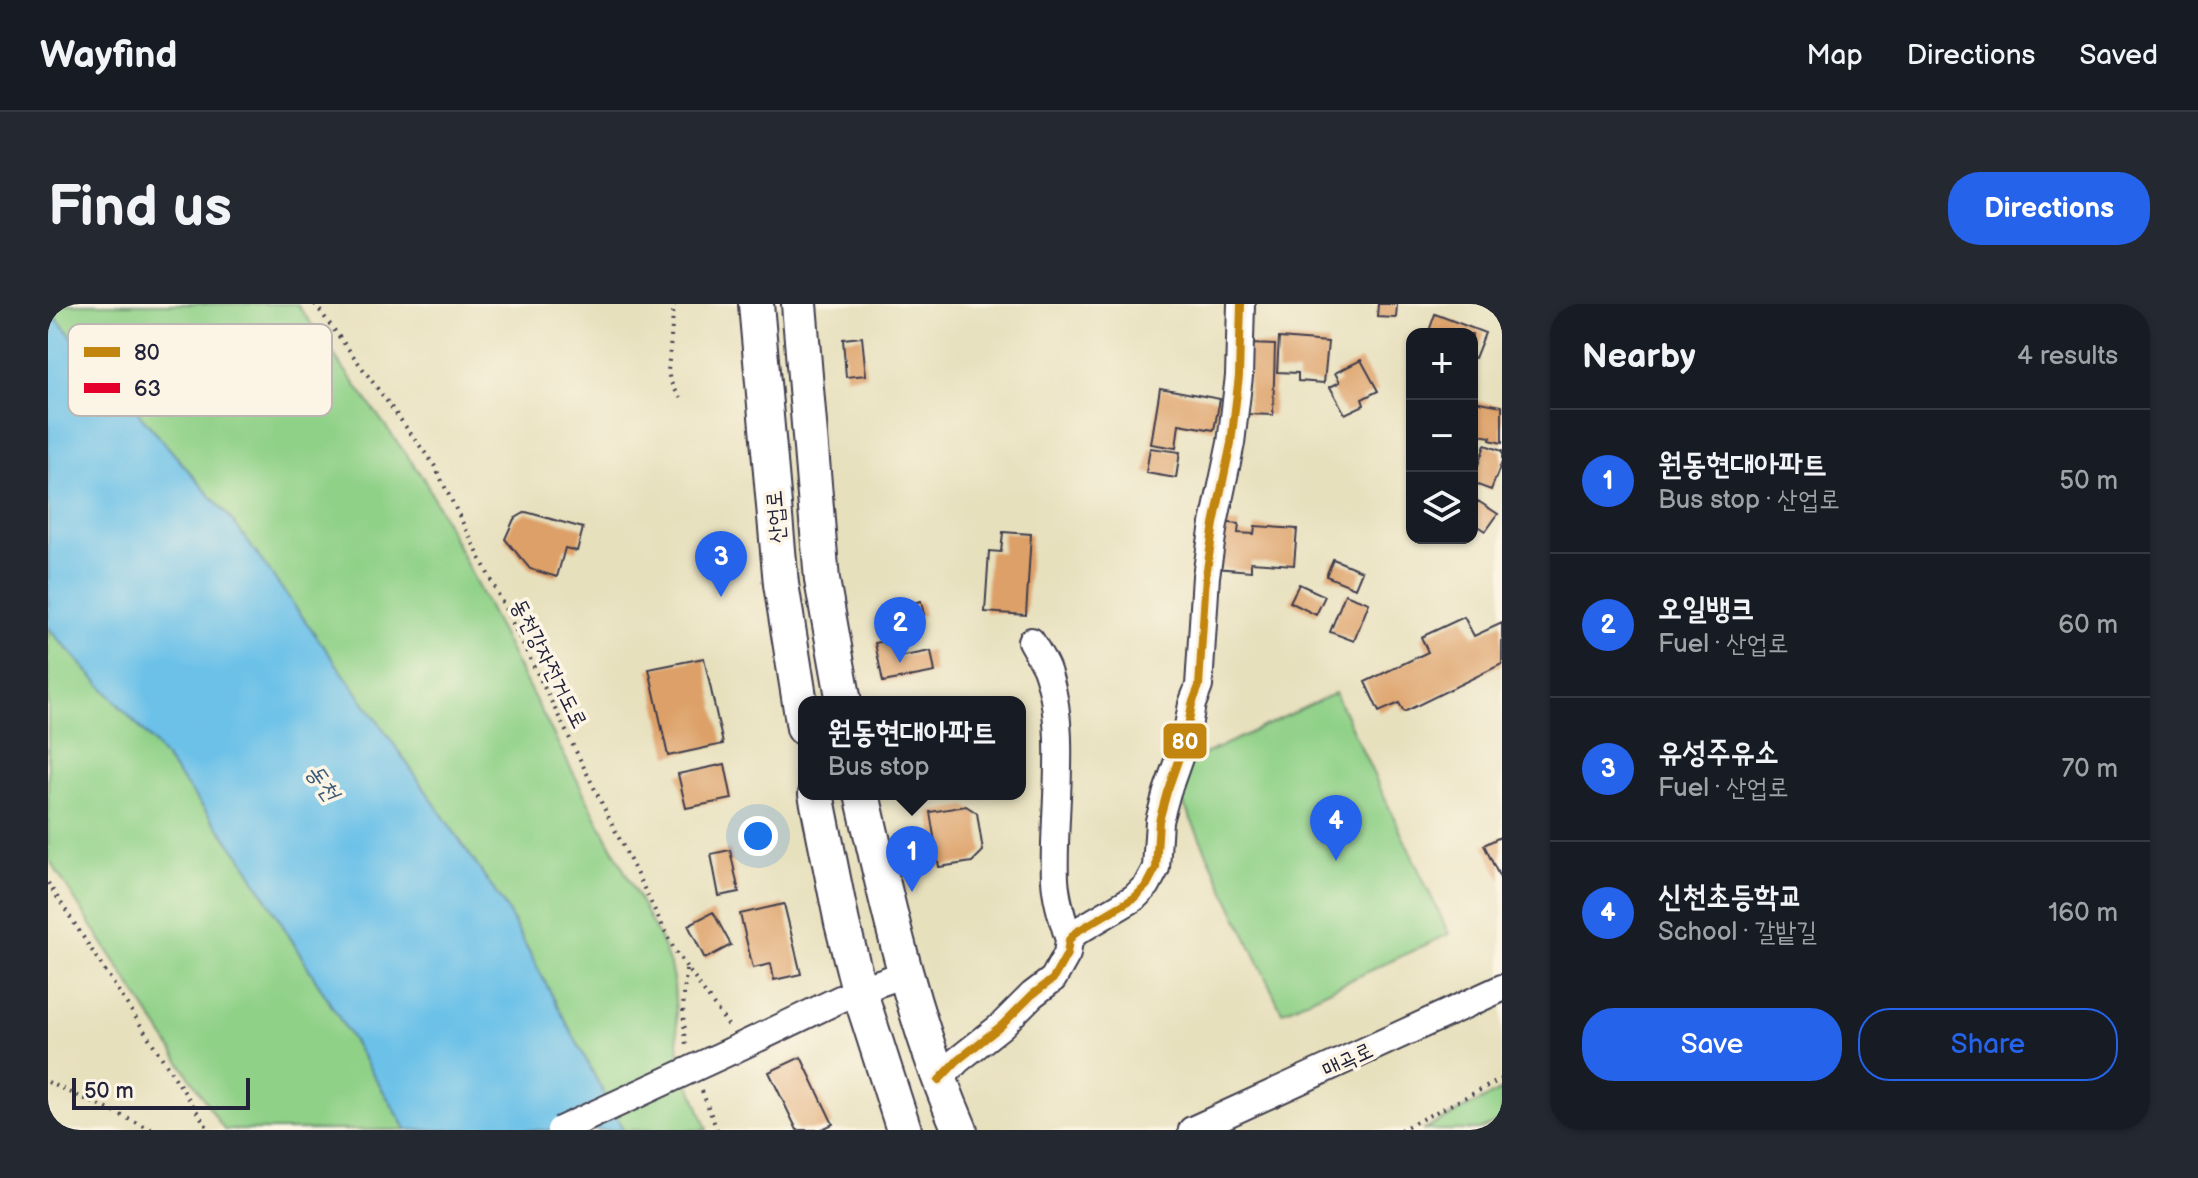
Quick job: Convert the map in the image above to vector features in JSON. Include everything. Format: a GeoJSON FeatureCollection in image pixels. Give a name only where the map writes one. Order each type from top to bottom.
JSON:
{"type":"FeatureCollection","features":[{"type":"Feature","properties":{"kind":"main road","name":"산업로"},"geometry":{"type":"LineString","coordinates":[[756,304],[781,584],[799,696]]}},
{"type":"Feature","properties":{"kind":"main road","name":"산업로"},"geometry":{"type":"LineString","coordinates":[[799,304],[822,580],[843,696]]}},
{"type":"Feature","properties":{"kind":"main road"},"geometry":{"type":"LineString","coordinates":[[817,800],[859,990],[904,1130]]}},
{"type":"Feature","properties":{"kind":"main road"},"geometry":{"type":"LineString","coordinates":[[863,800],[905,974],[939,1080],[961,1125]]}},
{"type":"Feature","properties":{"kind":"street"},"geometry":{"type":"LineString","coordinates":[[1069,940],[1076,932],[1134,898],[1147,885],[1156,868],[1159,821],[1199,686],[1206,576],[1231,443],[1239,376],[1241,304]]}},
{"type":"Feature","properties":{"kind":"street"},"geometry":{"type":"LineString","coordinates":[[939,1080],[1053,979],[1067,954],[1069,940],[1055,880],[1055,704],[1046,668],[1031,641]]}},
{"type":"Feature","properties":{"kind":"street"},"geometry":{"type":"LineString","coordinates":[[560,1130],[859,990],[905,974]]}},
{"type":"Feature","properties":{"kind":"street","name":"매곡로"},"geometry":{"type":"LineString","coordinates":[[1192,1130],[1502,988]]}},
{"type":"Feature","properties":{"kind":"path","name":"동천강자전거도로"},"geometry":{"type":"LineString","coordinates":[[315,304],[330,324]]}},
{"type":"Feature","properties":{"kind":"path"},"geometry":{"type":"LineString","coordinates":[[674,304],[668,371],[680,398]]}},
{"type":"Feature","properties":{"kind":"path","name":"동천강자전거도로"},"geometry":{"type":"LineString","coordinates":[[332,327],[434,465],[675,951],[737,1049]]}},
{"type":"Feature","properties":{"kind":"path"},"geometry":{"type":"LineString","coordinates":[[48,883],[209,1130]]}},
{"type":"Feature","properties":{"kind":"path"},"geometry":{"type":"LineString","coordinates":[[1400,1130],[1502,1079]]}},
{"type":"Feature","properties":{"kind":"path"},"geometry":{"type":"LineString","coordinates":[[48,1082],[153,1130]]}},
{"type":"Feature","properties":{"kind":"green space"},"geometry":{"type":"Polygon","coordinates":[[[48,304],[297,304],[312,324],[68,324],[68,332],[48,309],[48,304]]]}},
{"type":"Feature","properties":{"kind":"green space"},"geometry":{"type":"Polygon","coordinates":[[[332,352],[424,479],[661,941],[674,985],[679,1055],[707,1130],[623,1130],[506,908],[380,724],[235,524],[141,416],[332,416],[332,352]]]}},
{"type":"Feature","properties":{"kind":"green space"},"geometry":{"type":"Polygon","coordinates":[[[48,628],[152,741],[242,858],[407,1130],[224,1130],[48,858],[48,628]]]}},
{"type":"Feature","properties":{"kind":"green space"},"geometry":{"type":"Polygon","coordinates":[[[1335,693],[1449,934],[1282,1012],[1179,794],[1190,761],[1335,693]]]}},
{"type":"Feature","properties":{"kind":"green space"},"geometry":{"type":"Polygon","coordinates":[[[1502,1090],[1502,1120],[1479,1130],[1423,1130],[1502,1090]]]}},
{"type":"Feature","properties":{"kind":"water","name":"동천"},"geometry":{"type":"Polygon","coordinates":[[[48,309],[68,332],[68,416],[141,416],[235,524],[380,724],[506,908],[623,1130],[407,1130],[242,858],[152,741],[48,628],[48,309]]]}},
{"type":"Feature","properties":{"kind":"building"},"geometry":{"type":"Polygon","coordinates":[[[1378,304],[1397,304],[1396,318],[1377,317],[1378,304]]]}},
{"type":"Feature","properties":{"kind":"building"},"geometry":{"type":"Polygon","coordinates":[[[1435,314],[1472,328],[1430,328],[1435,314]]]}},
{"type":"Feature","properties":{"kind":"building"},"geometry":{"type":"Polygon","coordinates":[[[1478,330],[1485,333],[1478,350],[1478,330]]]}},
{"type":"Feature","properties":{"kind":"building"},"geometry":{"type":"Polygon","coordinates":[[[862,337],[866,375],[846,377],[843,339],[862,337]]]}},
{"type":"Feature","properties":{"kind":"building"},"geometry":{"type":"Polygon","coordinates":[[[1279,338],[1328,342],[1324,383],[1298,381],[1298,373],[1277,372],[1279,338]]]}},
{"type":"Feature","properties":{"kind":"building"},"geometry":{"type":"Polygon","coordinates":[[[1249,344],[1275,345],[1273,415],[1248,414],[1249,344]]]}},
{"type":"Feature","properties":{"kind":"building"},"geometry":{"type":"Polygon","coordinates":[[[1361,360],[1378,391],[1362,399],[1364,405],[1345,414],[1330,387],[1340,382],[1335,373],[1361,360]]]}},
{"type":"Feature","properties":{"kind":"building"},"geometry":{"type":"Polygon","coordinates":[[[1160,388],[1220,399],[1214,430],[1179,424],[1176,448],[1151,444],[1160,388]]]}},
{"type":"Feature","properties":{"kind":"building"},"geometry":{"type":"Polygon","coordinates":[[[1478,402],[1502,406],[1502,443],[1490,440],[1491,437],[1478,435],[1478,402]]]}},
{"type":"Feature","properties":{"kind":"building"},"geometry":{"type":"Polygon","coordinates":[[[1485,445],[1502,451],[1502,462],[1491,490],[1478,485],[1478,465],[1485,445]]]}},
{"type":"Feature","properties":{"kind":"building"},"geometry":{"type":"Polygon","coordinates":[[[1150,448],[1180,452],[1176,478],[1146,473],[1150,448]]]}},
{"type":"Feature","properties":{"kind":"building"},"geometry":{"type":"Polygon","coordinates":[[[1478,501],[1498,514],[1486,531],[1478,526],[1478,501]]]}},
{"type":"Feature","properties":{"kind":"building"},"geometry":{"type":"Polygon","coordinates":[[[526,512],[583,528],[577,551],[565,548],[557,577],[530,569],[505,539],[514,519],[526,512]]]}},
{"type":"Feature","properties":{"kind":"building"},"geometry":{"type":"Polygon","coordinates":[[[1219,522],[1239,524],[1238,533],[1254,534],[1255,526],[1297,529],[1294,565],[1251,562],[1251,571],[1215,568],[1219,522]]]}},
{"type":"Feature","properties":{"kind":"building"},"geometry":{"type":"Polygon","coordinates":[[[1003,532],[1031,534],[1026,615],[985,612],[989,551],[1001,552],[1003,532]]]}},
{"type":"Feature","properties":{"kind":"building"},"geometry":{"type":"Polygon","coordinates":[[[1333,559],[1362,571],[1355,588],[1326,576],[1333,559]]]}},
{"type":"Feature","properties":{"kind":"building"},"geometry":{"type":"Polygon","coordinates":[[[1299,584],[1325,596],[1316,615],[1290,602],[1299,584]]]}},
{"type":"Feature","properties":{"kind":"building"},"geometry":{"type":"Polygon","coordinates":[[[1345,594],[1369,603],[1354,641],[1330,632],[1345,594]]]}},
{"type":"Feature","properties":{"kind":"building"},"geometry":{"type":"Polygon","coordinates":[[[921,601],[924,615],[893,622],[889,609],[921,601]]]}},
{"type":"Feature","properties":{"kind":"building"},"geometry":{"type":"Polygon","coordinates":[[[1464,617],[1474,636],[1502,623],[1502,664],[1404,712],[1399,703],[1379,712],[1365,682],[1428,652],[1421,637],[1464,617]]]}},
{"type":"Feature","properties":{"kind":"building"},"geometry":{"type":"Polygon","coordinates":[[[895,639],[899,657],[931,651],[935,672],[883,682],[875,643],[895,639]]]}},
{"type":"Feature","properties":{"kind":"building"},"geometry":{"type":"Polygon","coordinates":[[[704,658],[723,744],[668,756],[649,669],[704,658]]]}},
{"type":"Feature","properties":{"kind":"building"},"geometry":{"type":"Polygon","coordinates":[[[725,764],[732,799],[686,808],[678,774],[725,764]]]}},
{"type":"Feature","properties":{"kind":"building"},"geometry":{"type":"Polygon","coordinates":[[[966,806],[977,813],[983,851],[972,862],[939,867],[930,812],[966,806]]]}},
{"type":"Feature","properties":{"kind":"building"},"geometry":{"type":"Polygon","coordinates":[[[1502,836],[1502,882],[1484,845],[1502,836]]]}},
{"type":"Feature","properties":{"kind":"building"},"geometry":{"type":"Polygon","coordinates":[[[730,850],[739,892],[719,896],[711,854],[730,850]]]}},
{"type":"Feature","properties":{"kind":"building"},"geometry":{"type":"Polygon","coordinates":[[[784,904],[801,974],[774,980],[771,964],[753,968],[740,914],[784,904]]]}},
{"type":"Feature","properties":{"kind":"building"},"geometry":{"type":"Polygon","coordinates":[[[713,912],[731,945],[705,959],[688,925],[713,912]]]}},
{"type":"Feature","properties":{"kind":"building"},"geometry":{"type":"Polygon","coordinates":[[[801,1057],[833,1124],[820,1130],[797,1130],[769,1072],[801,1057]]]}},
{"type":"Feature","properties":{"kind":"transit line","name":"80"},"geometry":{"type":"LineString","coordinates":[[939,1080],[1053,979],[1067,954],[1069,940],[1076,932],[1134,898],[1147,885],[1156,868],[1159,821],[1199,686],[1206,576],[1231,443],[1239,376],[1241,304]]}},
{"type":"Feature","properties":{"kind":"place","name":"유성주유소"},"geometry":{"type":"Point","coordinates":[721,597]}},
{"type":"Feature","properties":{"kind":"place","name":"오일뱅크"},"geometry":{"type":"Point","coordinates":[900,663]}},
{"type":"Feature","properties":{"kind":"place","name":"신천초등학교"},"geometry":{"type":"Point","coordinates":[1336,861]}},
{"type":"Feature","properties":{"kind":"place","name":"원동현대아파트"},"geometry":{"type":"Point","coordinates":[912,892]}}]}
